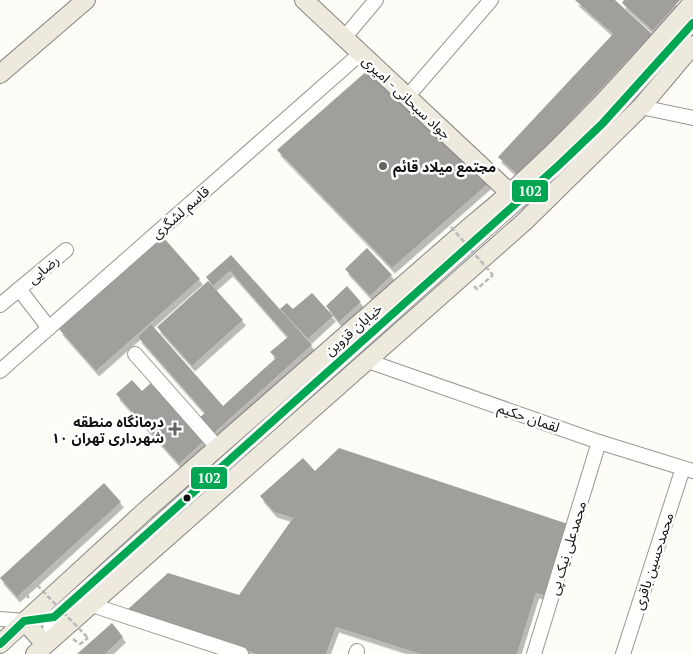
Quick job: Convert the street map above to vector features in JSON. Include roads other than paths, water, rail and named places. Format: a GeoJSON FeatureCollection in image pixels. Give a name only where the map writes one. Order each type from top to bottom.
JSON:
{"type":"FeatureCollection","features":[{"type":"Feature","properties":{"kind":"main road"},"geometry":{"type":"LineString","coordinates":[[0,74],[86,0]]}},
{"type":"Feature","properties":{"kind":"main road","name":"جواد سبحانی - امیری"},"geometry":{"type":"LineString","coordinates":[[304,0],[511,194]]}},
{"type":"Feature","properties":{"kind":"main road","name":"خیابان قزوین"},"geometry":{"type":"LineString","coordinates":[[0,644],[138,517],[472,224],[511,194],[612,94],[693,2]]}},
{"type":"Feature","properties":{"kind":"main road"},"geometry":{"type":"LineString","coordinates":[[24,621],[40,649],[92,605],[365,360],[524,222],[641,107],[693,45]]}},
{"type":"Feature","properties":{"kind":"street"},"geometry":{"type":"LineString","coordinates":[[344,38],[376,0]]}},
{"type":"Feature","properties":{"kind":"street"},"geometry":{"type":"LineString","coordinates":[[407,97],[491,0]]}},
{"type":"Feature","properties":{"kind":"street"},"geometry":{"type":"LineString","coordinates":[[40,649],[54,617],[559,165],[602,124],[693,23]]}},
{"type":"Feature","properties":{"kind":"street","name":"قاسم لشگری"},"geometry":{"type":"LineString","coordinates":[[0,371],[361,53]]}},
{"type":"Feature","properties":{"kind":"street"},"geometry":{"type":"LineString","coordinates":[[641,107],[693,118]]}},
{"type":"Feature","properties":{"kind":"street","name":"رضایی"},"geometry":{"type":"LineString","coordinates":[[0,305],[66,250]]}},
{"type":"Feature","properties":{"kind":"street","name":"رضایی"},"geometry":{"type":"LineString","coordinates":[[20,289],[49,328]]}},
{"type":"Feature","properties":{"kind":"street"},"geometry":{"type":"LineString","coordinates":[[135,354],[218,448]]}},
{"type":"Feature","properties":{"kind":"street","name":"لقمان حکیم"},"geometry":{"type":"LineString","coordinates":[[365,360],[599,442],[688,470]]}},
{"type":"Feature","properties":{"kind":"street","name":"محمدعلی نیک پی"},"geometry":{"type":"LineString","coordinates":[[534,654],[599,442]]}},
{"type":"Feature","properties":{"kind":"street","name":"محمدحسین باقری"},"geometry":{"type":"LineString","coordinates":[[623,654],[688,470]]}},
{"type":"Feature","properties":{"kind":"street"},"geometry":{"type":"LineString","coordinates":[[92,605],[241,654]]}},
{"type":"Feature","properties":{"kind":"street"},"geometry":{"type":"LineString","coordinates":[[0,619],[24,621],[54,617]]}},
{"type":"Feature","properties":{"kind":"place","name":"مجتمع میلاد قائم"},"geometry":{"type":"Point","coordinates":[383,166]}},
{"type":"Feature","properties":{"kind":"place","name":"درمانگاه منطقه ۱۰ شهرداری تهران"},"geometry":{"type":"Point","coordinates":[175,429]}}]}
